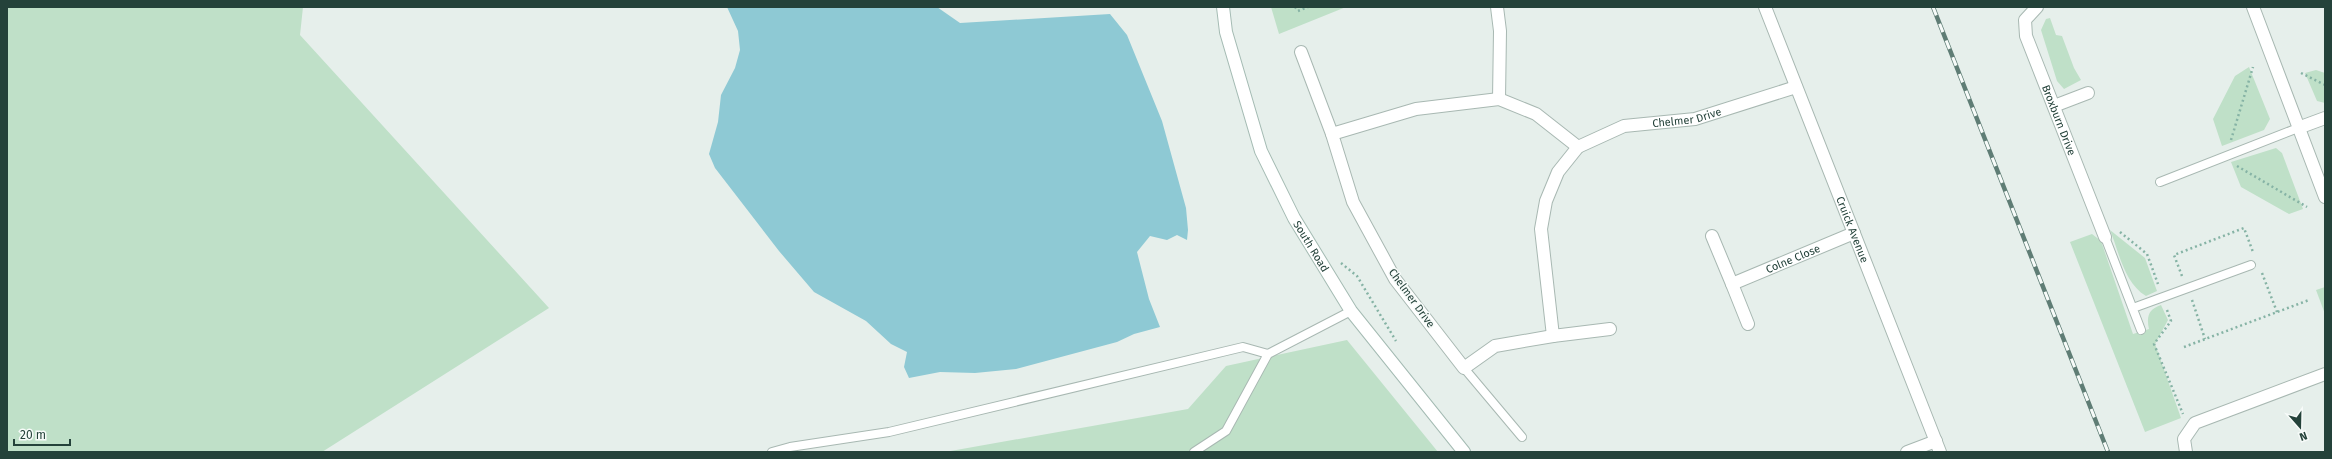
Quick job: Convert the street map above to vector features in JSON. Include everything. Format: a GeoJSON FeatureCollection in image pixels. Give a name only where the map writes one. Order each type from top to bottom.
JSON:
{"type":"FeatureCollection","features":[{"type":"Feature","properties":{"kind":"street","name":"South Road"},"geometry":{"type":"LineString","coordinates":[[1223,7],[1226,32],[1261,151],[1294,218],[1351,310],[1464,452]]}},
{"type":"Feature","properties":{"kind":"street"},"geometry":{"type":"LineString","coordinates":[[1497,7],[1500,31],[1500,99]]}},
{"type":"Feature","properties":{"kind":"street","name":"Cruick Avenue"},"geometry":{"type":"LineString","coordinates":[[1765,7],[1938,446]]}},
{"type":"Feature","properties":{"kind":"street","name":"Broxburn Drive"},"geometry":{"type":"LineString","coordinates":[[2037,7],[2025,20],[2026,36],[2105,237]]}},
{"type":"Feature","properties":{"kind":"street"},"geometry":{"type":"LineString","coordinates":[[2253,7],[2325,197]]}},
{"type":"Feature","properties":{"kind":"street","name":"Chelmer Drive"},"geometry":{"type":"LineString","coordinates":[[1301,52],[1332,134],[1353,202],[1395,279],[1464,368]]}},
{"type":"Feature","properties":{"kind":"street","name":"Chelmer Drive"},"geometry":{"type":"LineString","coordinates":[[1553,336],[1541,229],[1546,201],[1558,172],[1578,147],[1624,126],[1695,118],[1796,86]]}},
{"type":"Feature","properties":{"kind":"street"},"geometry":{"type":"LineString","coordinates":[[2054,106],[2088,93]]}},
{"type":"Feature","properties":{"kind":"street"},"geometry":{"type":"LineString","coordinates":[[1332,134],[1416,109],[1500,99],[1536,114],[1578,147]]}},
{"type":"Feature","properties":{"kind":"street"},"geometry":{"type":"LineString","coordinates":[[2298,128],[2325,118]]}},
{"type":"Feature","properties":{"kind":"street","name":"Colne Close"},"geometry":{"type":"LineString","coordinates":[[1732,284],[1854,232]]}},
{"type":"Feature","properties":{"kind":"street"},"geometry":{"type":"LineString","coordinates":[[1712,236],[1748,324]]}},
{"type":"Feature","properties":{"kind":"street"},"geometry":{"type":"LineString","coordinates":[[1464,368],[1495,346],[1553,336],[1610,329]]}},
{"type":"Feature","properties":{"kind":"street"},"geometry":{"type":"LineString","coordinates":[[2186,452],[2184,439],[2195,423],[2325,374]]}},
{"type":"Feature","properties":{"kind":"street"},"geometry":{"type":"LineString","coordinates":[[1907,452],[1938,446]]}},
{"type":"Feature","properties":{"kind":"lane"},"geometry":{"type":"LineString","coordinates":[[2160,182],[2298,128]]}},
{"type":"Feature","properties":{"kind":"lane"},"geometry":{"type":"LineString","coordinates":[[2105,237],[2141,330]]}},
{"type":"Feature","properties":{"kind":"lane"},"geometry":{"type":"LineString","coordinates":[[2133,308],[2251,265]]}},
{"type":"Feature","properties":{"kind":"lane"},"geometry":{"type":"LineString","coordinates":[[1194,452],[1226,430],[1268,354],[1351,310]]}},
{"type":"Feature","properties":{"kind":"lane"},"geometry":{"type":"LineString","coordinates":[[772,452],[790,446],[889,432],[1243,348],[1268,354]]}},
{"type":"Feature","properties":{"kind":"lane"},"geometry":{"type":"LineString","coordinates":[[1464,368],[1522,437]]}},
{"type":"Feature","properties":{"kind":"path"},"geometry":{"type":"LineString","coordinates":[[1295,7],[1298,11],[1308,7]]}},
{"type":"Feature","properties":{"kind":"path"},"geometry":{"type":"LineString","coordinates":[[2230,146],[2253,67]]}},
{"type":"Feature","properties":{"kind":"path"},"geometry":{"type":"LineString","coordinates":[[2301,73],[2325,85]]}},
{"type":"Feature","properties":{"kind":"path"},"geometry":{"type":"LineString","coordinates":[[2231,162],[2307,207]]}},
{"type":"Feature","properties":{"kind":"path"},"geometry":{"type":"LineString","coordinates":[[1340,262],[1357,276],[1398,345]]}},
{"type":"Feature","properties":{"kind":"path"},"geometry":{"type":"LineString","coordinates":[[2190,294],[2205,339]]}},
{"type":"Feature","properties":{"kind":"path"},"geometry":{"type":"LineString","coordinates":[[2184,347],[2309,300]]}},
{"type":"Feature","properties":{"kind":"green space"},"geometry":{"type":"Polygon","coordinates":[[[7,7],[303,7],[300,35],[549,308],[322,452],[7,452],[7,7]]]}},
{"type":"Feature","properties":{"kind":"green space"},"geometry":{"type":"Polygon","coordinates":[[[1271,7],[1346,7],[1279,34],[1271,7]]]}},
{"type":"Feature","properties":{"kind":"green space"},"geometry":{"type":"Polygon","coordinates":[[[2050,18],[2056,35],[2062,36],[2074,68],[2081,80],[2064,89],[2057,81],[2041,30],[2046,19],[2050,18]]]}},
{"type":"Feature","properties":{"kind":"green space"},"geometry":{"type":"Polygon","coordinates":[[[2249,67],[2270,119],[2264,130],[2222,146],[2213,119],[2235,76],[2249,67]]]}},
{"type":"Feature","properties":{"kind":"green space"},"geometry":{"type":"Polygon","coordinates":[[[2316,70],[2325,73],[2325,103],[2317,101],[2305,73],[2316,70]]]}},
{"type":"Feature","properties":{"kind":"green space"},"geometry":{"type":"Polygon","coordinates":[[[2276,148],[2282,153],[2303,209],[2289,214],[2241,187],[2231,162],[2276,148]]]}},
{"type":"Feature","properties":{"kind":"green space"},"geometry":{"type":"Polygon","coordinates":[[[2110,230],[2145,258],[2157,291],[2146,296],[2132,283],[2123,266],[2110,230]]]}},
{"type":"Feature","properties":{"kind":"green space"},"geometry":{"type":"Polygon","coordinates":[[[2092,234],[2101,241],[2133,334],[2149,329],[2149,314],[2161,305],[2168,320],[2155,344],[2181,418],[2145,432],[2070,242],[2092,234]]]}},
{"type":"Feature","properties":{"kind":"green space"},"geometry":{"type":"Polygon","coordinates":[[[2325,287],[2325,314],[2316,290],[2325,287]]]}},
{"type":"Feature","properties":{"kind":"green space"},"geometry":{"type":"Polygon","coordinates":[[[1347,340],[1438,452],[945,452],[1188,409],[1226,366],[1347,340]]]}},
{"type":"Feature","properties":{"kind":"water"},"geometry":{"type":"Polygon","coordinates":[[[727,7],[937,7],[960,23],[1110,14],[1127,35],[1162,121],[1186,208],[1188,230],[1187,240],[1177,235],[1167,240],[1150,236],[1137,252],[1149,299],[1160,327],[1134,334],[1117,342],[1016,369],[975,373],[940,372],[909,378],[904,367],[907,352],[891,344],[866,321],[814,292],[779,251],[715,168],[709,154],[718,122],[721,95],[735,68],[740,50],[738,31],[727,7]]]}},
{"type":"Feature","properties":{"kind":"railway"},"geometry":{"type":"LineString","coordinates":[[1933,7],[2108,452]]}}]}
